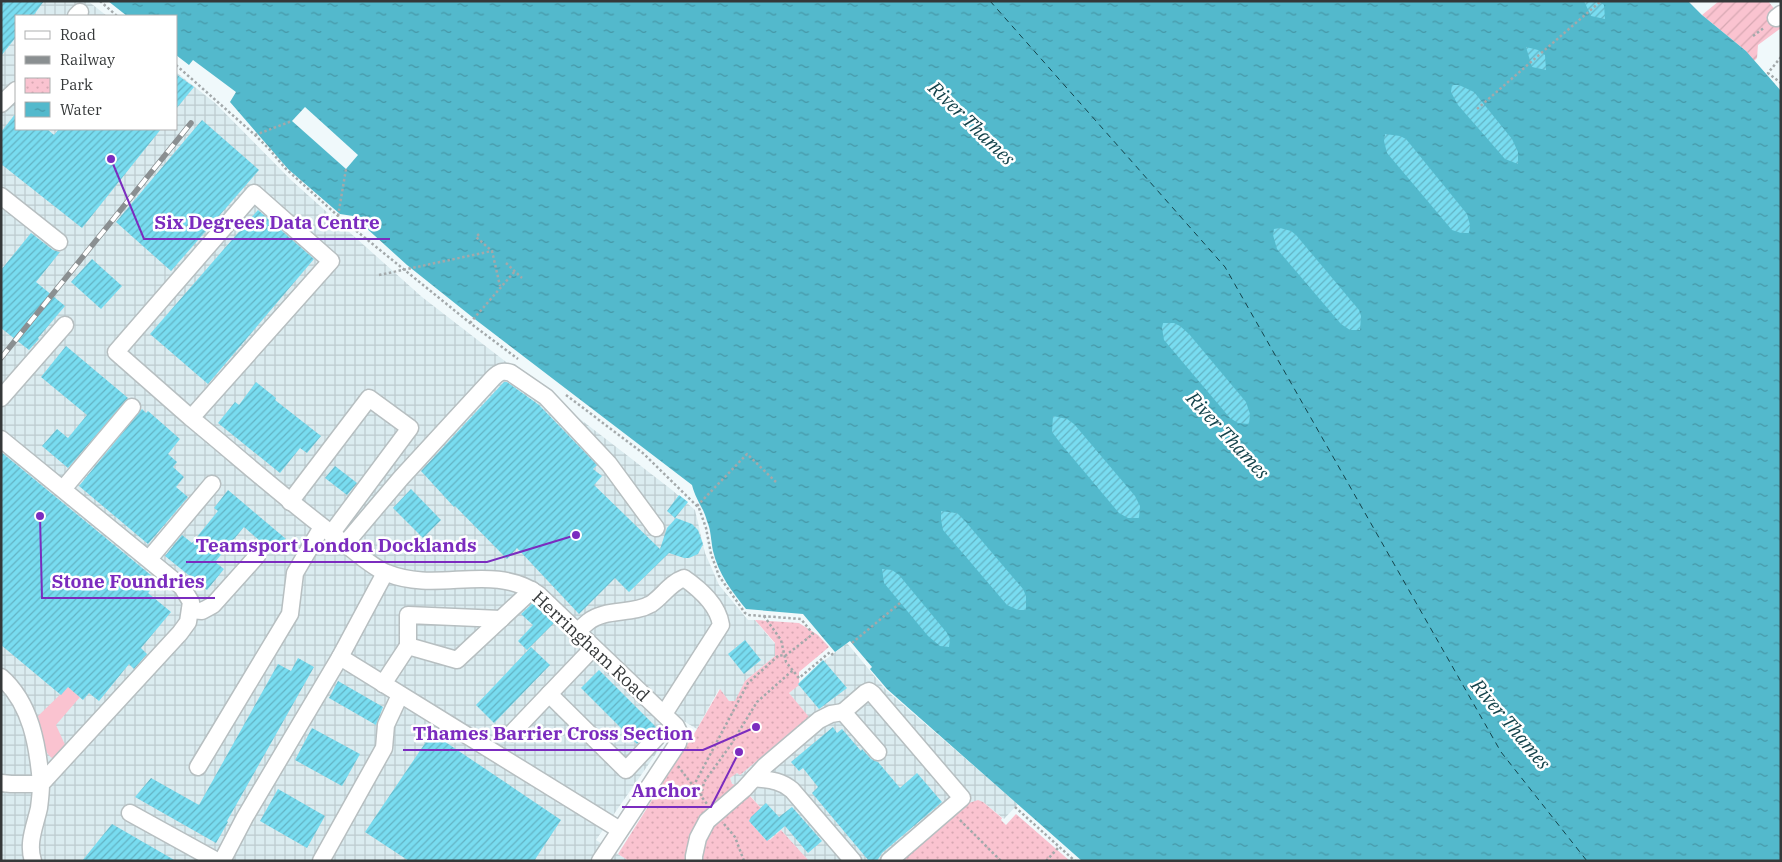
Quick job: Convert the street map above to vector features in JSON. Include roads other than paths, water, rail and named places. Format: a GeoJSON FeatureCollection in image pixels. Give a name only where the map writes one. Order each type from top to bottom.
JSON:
{"type":"FeatureCollection","features":[{"type":"Feature","properties":{"kind":"street"},"geometry":{"type":"LineString","coordinates":[[1,104],[15,91]]}},
{"type":"Feature","properties":{"kind":"street","name":"Herringham Road"},"geometry":{"type":"LineString","coordinates":[[191,418],[331,261],[254,193],[116,352],[191,418],[290,502],[385,573],[422,582],[504,579],[526,586],[664,714],[676,726],[680,734],[678,743],[620,830]]}},
{"type":"Feature","properties":{"kind":"street"},"geometry":{"type":"LineString","coordinates":[[3,202],[59,242]]}},
{"type":"Feature","properties":{"kind":"street"},"geometry":{"type":"LineString","coordinates":[[1,398],[65,325]]}},
{"type":"Feature","properties":{"kind":"street"},"geometry":{"type":"LineString","coordinates":[[345,544],[373,510],[493,378],[502,371],[511,373],[546,397],[609,464],[656,528]]}},
{"type":"Feature","properties":{"kind":"street"},"geometry":{"type":"LineString","coordinates":[[198,767],[290,614],[295,573],[326,530],[410,428],[369,398],[290,502]]}},
{"type":"Feature","properties":{"kind":"street"},"geometry":{"type":"LineString","coordinates":[[63,489],[132,407]]}},
{"type":"Feature","properties":{"kind":"street"},"geometry":{"type":"LineString","coordinates":[[1,439],[182,586],[191,602],[188,622],[180,633],[41,784],[1,783]]}},
{"type":"Feature","properties":{"kind":"street"},"geometry":{"type":"LineString","coordinates":[[373,510],[379,512],[386,508],[419,475]]}},
{"type":"Feature","properties":{"kind":"street"},"geometry":{"type":"LineString","coordinates":[[149,559],[212,484]]}},
{"type":"Feature","properties":{"kind":"street"},"geometry":{"type":"LineString","coordinates":[[190,610],[202,611],[213,606],[258,556]]}},
{"type":"Feature","properties":{"kind":"street"},"geometry":{"type":"LineString","coordinates":[[222,861],[245,817],[340,657],[385,573]]}},
{"type":"Feature","properties":{"kind":"street"},"geometry":{"type":"LineString","coordinates":[[577,633],[588,621],[601,615],[627,612],[650,604],[675,582],[684,578],[692,584],[714,605],[720,615],[721,625],[664,714]]}},
{"type":"Feature","properties":{"kind":"street"},"geometry":{"type":"LineString","coordinates":[[408,646],[457,660],[532,590]]}},
{"type":"Feature","properties":{"kind":"street"},"geometry":{"type":"LineString","coordinates":[[383,684],[408,646],[408,615],[501,619]]}},
{"type":"Feature","properties":{"kind":"street"},"geometry":{"type":"LineString","coordinates":[[512,733],[593,648]]}},
{"type":"Feature","properties":{"kind":"street"},"geometry":{"type":"LineString","coordinates":[[340,657],[620,830],[600,861]]}},
{"type":"Feature","properties":{"kind":"street"},"geometry":{"type":"LineString","coordinates":[[1,677],[18,695],[29,720],[37,751],[41,784],[39,806],[31,840],[30,853],[33,861]]}},
{"type":"Feature","properties":{"kind":"street"},"geometry":{"type":"LineString","coordinates":[[694,861],[701,830],[707,821],[721,815],[765,766],[819,720],[831,714],[843,712],[865,693],[869,692],[873,694],[962,798],[889,861]]}},
{"type":"Feature","properties":{"kind":"street"},"geometry":{"type":"LineString","coordinates":[[549,694],[626,770],[657,737]]}},
{"type":"Feature","properties":{"kind":"street"},"geometry":{"type":"LineString","coordinates":[[321,861],[384,748],[386,725],[400,695]]}},
{"type":"Feature","properties":{"kind":"street"},"geometry":{"type":"LineString","coordinates":[[843,712],[878,752]]}},
{"type":"Feature","properties":{"kind":"street"},"geometry":{"type":"LineString","coordinates":[[749,784],[775,781],[784,784],[792,790],[853,861]]}},
{"type":"Feature","properties":{"kind":"street"},"geometry":{"type":"LineString","coordinates":[[130,814],[217,861]]}},
{"type":"Feature","properties":{"kind":"water","name":"River Thames"},"geometry":{"type":"Polygon","coordinates":[[[108,1],[1688,1],[1746,51],[1781,91],[1781,861],[1082,861],[887,689],[870,669],[872,667],[850,641],[835,652],[803,614],[746,609],[718,567],[704,511],[692,485],[476,320],[407,265],[353,216],[340,214],[288,169],[230,102],[236,92],[193,60],[189,65],[178,57],[178,15],[126,15],[108,1]]]}},
{"type":"Feature","properties":{"kind":"railway"},"geometry":{"type":"LineString","coordinates":[[1,358],[191,123]]}},
{"type":"Feature","properties":{"kind":"place","name":"Six Degrees Data Centre"},"geometry":{"type":"Point","coordinates":[111,159]}},
{"type":"Feature","properties":{"kind":"place","name":"Stone Foundries"},"geometry":{"type":"Point","coordinates":[40,516]}},
{"type":"Feature","properties":{"kind":"place","name":"Teamsport London Docklands"},"geometry":{"type":"Point","coordinates":[576,535]}},
{"type":"Feature","properties":{"kind":"place","name":"Thames Barrier Cross Section"},"geometry":{"type":"Point","coordinates":[756,727]}},
{"type":"Feature","properties":{"kind":"place","name":"Anchor"},"geometry":{"type":"Point","coordinates":[739,752]}}]}
